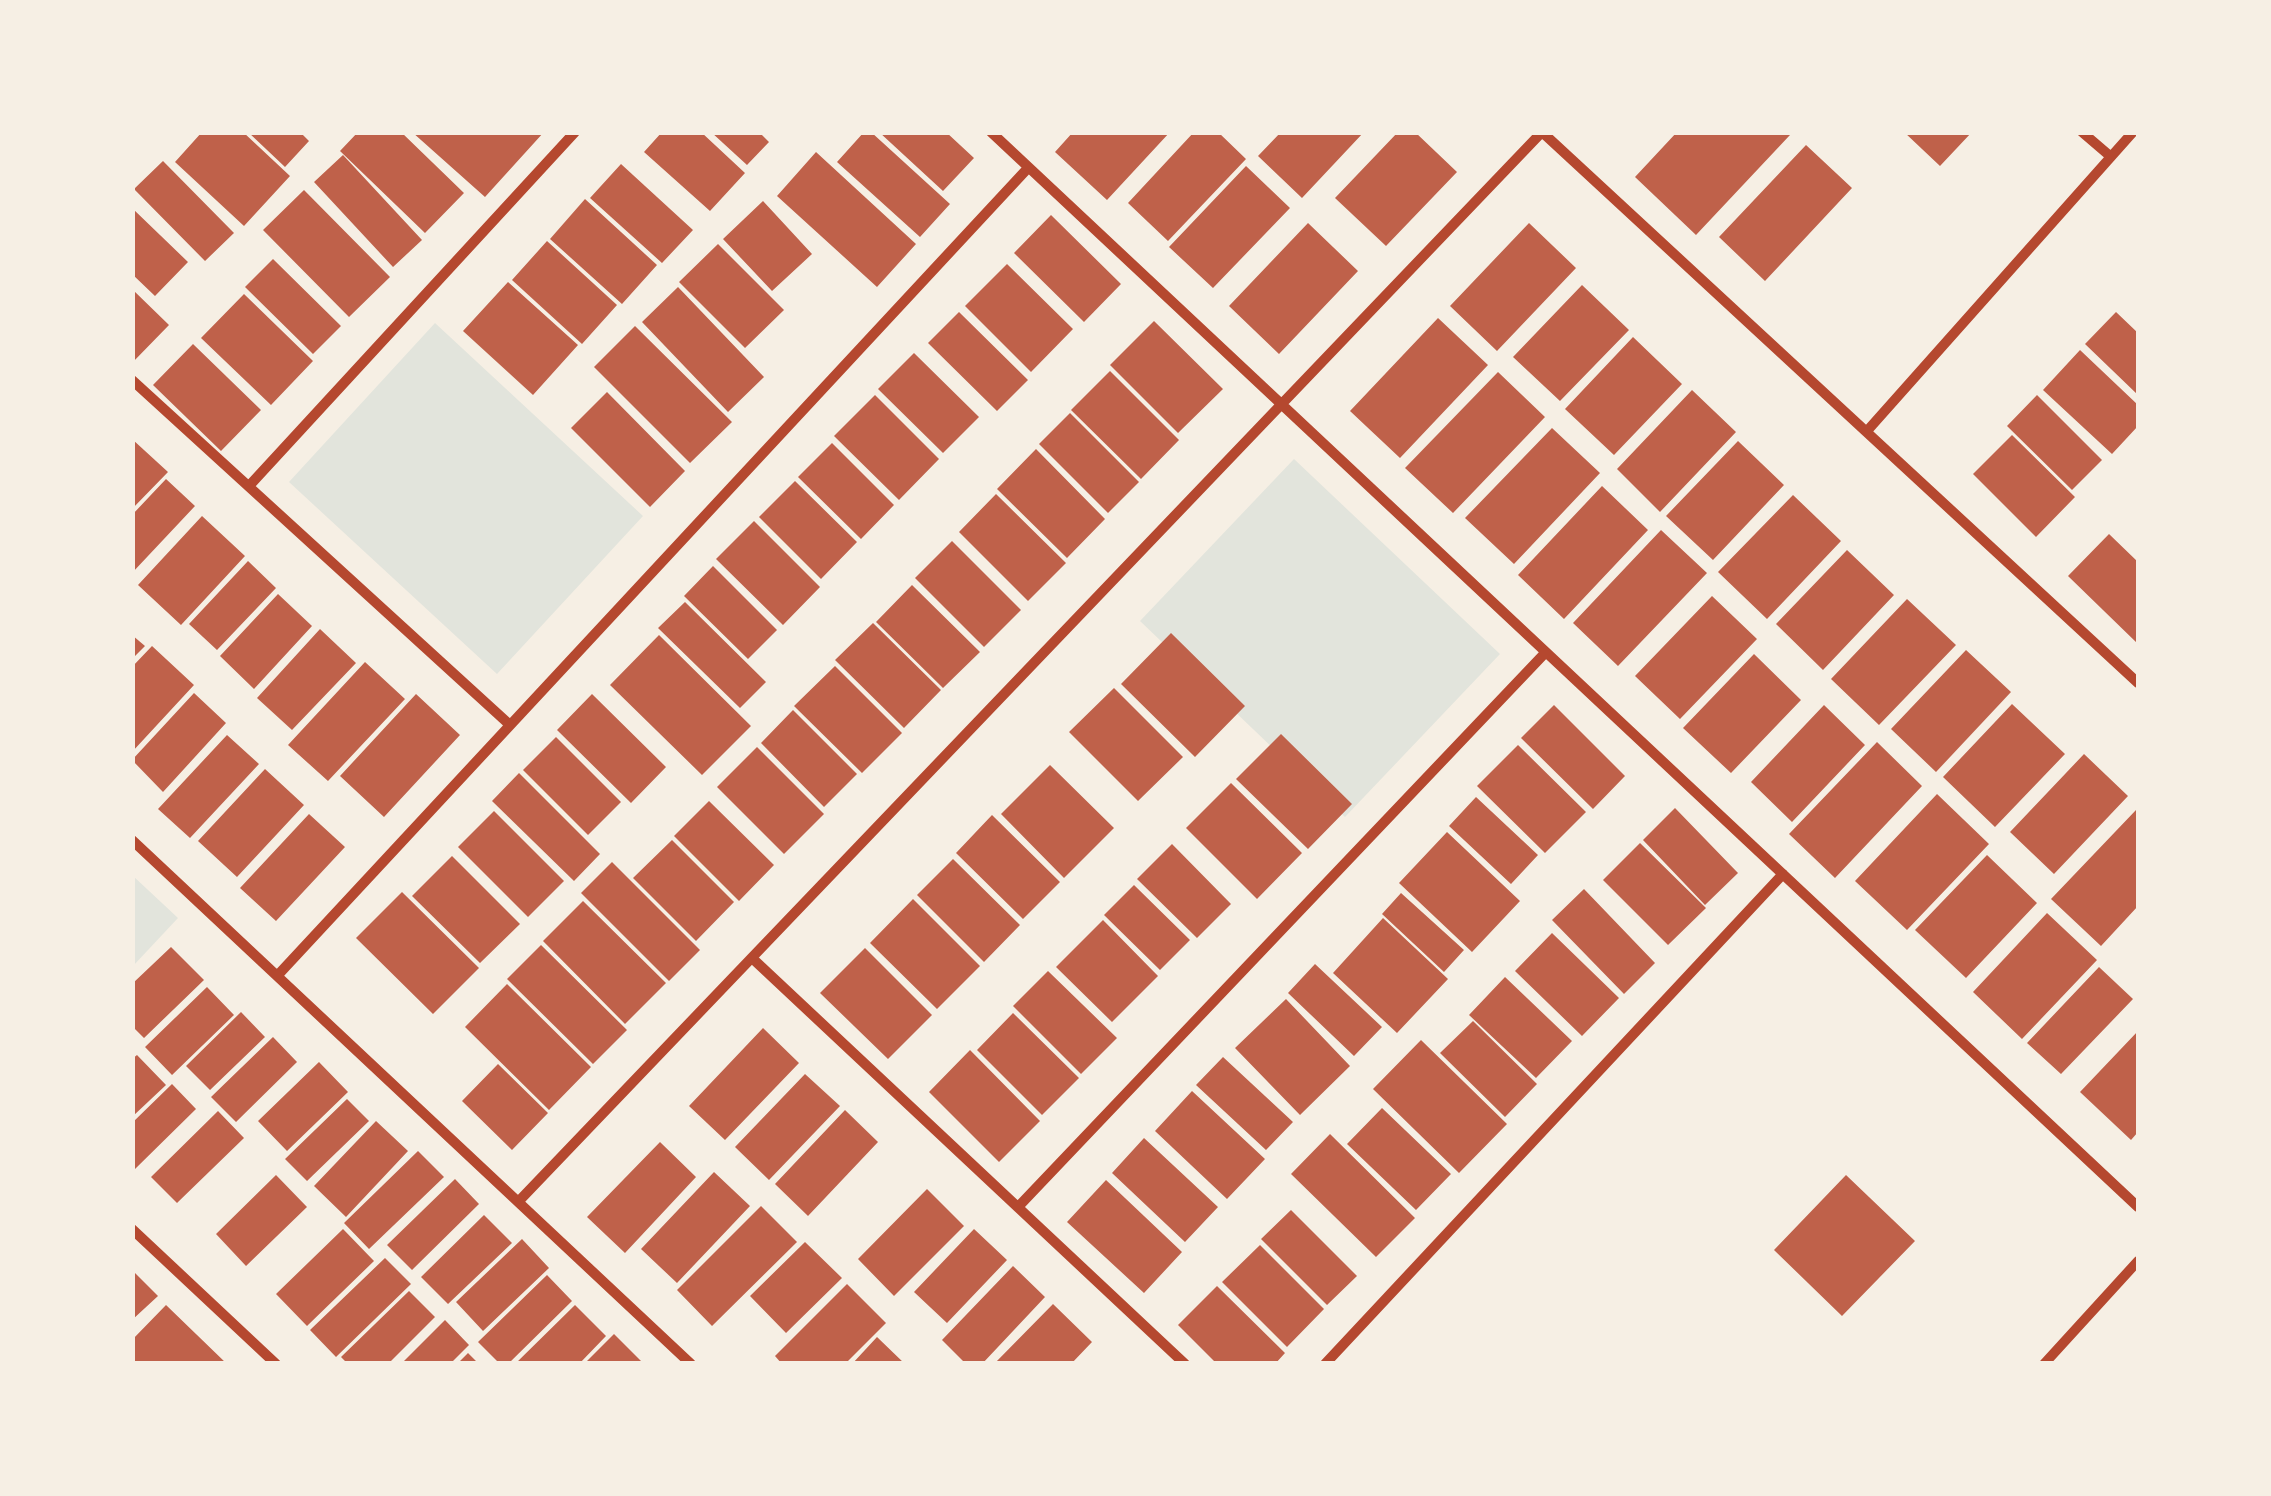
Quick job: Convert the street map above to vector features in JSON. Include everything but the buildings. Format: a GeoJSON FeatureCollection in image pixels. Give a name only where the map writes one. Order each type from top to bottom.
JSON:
{"type":"FeatureCollection","features":[{"type":"Feature","properties":{"kind":"street"},"geometry":{"type":"LineString","coordinates":[[249,486],[575,132]]}},
{"type":"Feature","properties":{"kind":"street"},"geometry":{"type":"LineString","coordinates":[[991,132],[2138,1207]]}},
{"type":"Feature","properties":{"kind":"street"},"geometry":{"type":"LineString","coordinates":[[518,1202],[1542,132],[2138,683]]}},
{"type":"Feature","properties":{"kind":"street"},"geometry":{"type":"LineString","coordinates":[[2082,132],[2110,156]]}},
{"type":"Feature","properties":{"kind":"street"},"geometry":{"type":"LineString","coordinates":[[1867,431],[2133,132]]}},
{"type":"Feature","properties":{"kind":"street"},"geometry":{"type":"LineString","coordinates":[[278,976],[1028,168]]}},
{"type":"Feature","properties":{"kind":"street"},"geometry":{"type":"LineString","coordinates":[[132,380],[510,725]]}},
{"type":"Feature","properties":{"kind":"street"},"geometry":{"type":"LineString","coordinates":[[1018,1207],[1546,652]]}},
{"type":"Feature","properties":{"kind":"street"},"geometry":{"type":"LineString","coordinates":[[132,840],[691,1364]]}},
{"type":"Feature","properties":{"kind":"street"},"geometry":{"type":"LineString","coordinates":[[1325,1364],[1783,874]]}},
{"type":"Feature","properties":{"kind":"street"},"geometry":{"type":"LineString","coordinates":[[752,958],[1186,1364]]}},
{"type":"Feature","properties":{"kind":"street"},"geometry":{"type":"LineString","coordinates":[[132,1229],[276,1364]]}},
{"type":"Feature","properties":{"kind":"street"},"geometry":{"type":"LineString","coordinates":[[2044,1364],[2138,1261]]}},
{"type":"Feature","properties":{"kind":"shaded area"},"geometry":{"type":"Polygon","coordinates":[[[435,323],[643,516],[497,674],[289,482],[435,323]]]}},
{"type":"Feature","properties":{"kind":"shaded area"},"geometry":{"type":"Polygon","coordinates":[[[1294,459],[1500,654],[1345,817],[1140,621],[1294,459]]]}},
{"type":"Feature","properties":{"kind":"shaded area"},"geometry":{"type":"Polygon","coordinates":[[[132,875],[178,918],[133,966],[132,966],[132,875]]]}}]}
